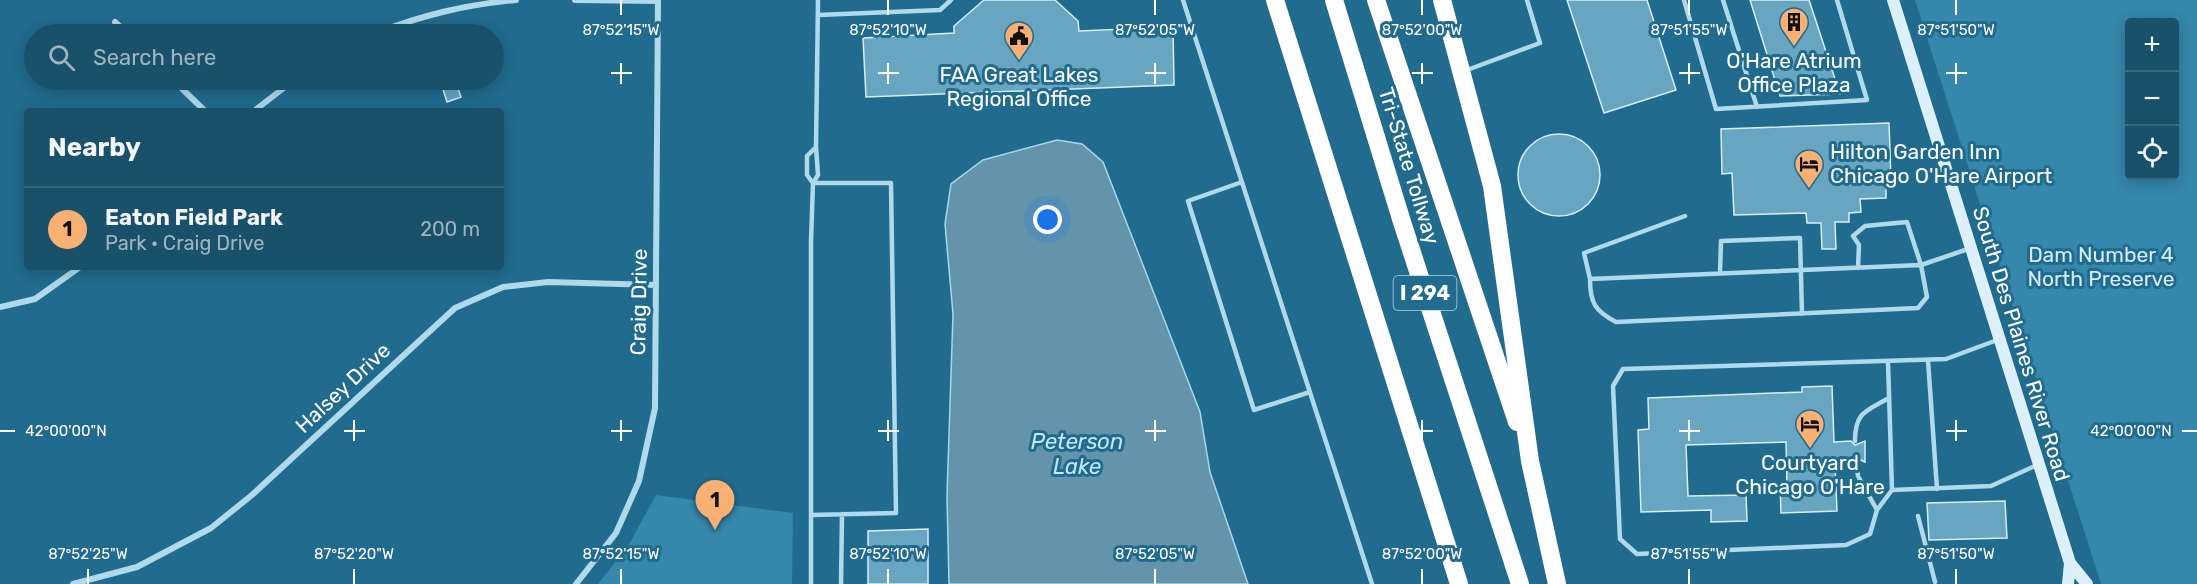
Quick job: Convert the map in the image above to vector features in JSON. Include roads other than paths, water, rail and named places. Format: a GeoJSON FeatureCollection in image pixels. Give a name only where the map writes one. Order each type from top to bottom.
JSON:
{"type":"FeatureCollection","features":[{"type":"Feature","properties":{"kind":"highway","name":"I 294"},"geometry":{"type":"LineString","coordinates":[[1275,0],[1459,584]]}},
{"type":"Feature","properties":{"kind":"highway","name":"Tri-State Tollway"},"geometry":{"type":"LineString","coordinates":[[1334,0],[1402,222],[1520,584]]}},
{"type":"Feature","properties":{"kind":"highway"},"geometry":{"type":"LineString","coordinates":[[1376,0],[1530,461]]}},
{"type":"Feature","properties":{"kind":"highway"},"geometry":{"type":"LineString","coordinates":[[1442,0],[1492,186],[1530,461],[1557,584]]}},
{"type":"Feature","properties":{"kind":"main road","name":"South Des Plaines River Road"},"geometry":{"type":"LineString","coordinates":[[1893,0],[2070,563],[2087,584]]}},
{"type":"Feature","properties":{"kind":"main road","name":"South Des Plaines River Road"},"geometry":{"type":"LineString","coordinates":[[2068,584],[2070,563]]}},
{"type":"Feature","properties":{"kind":"street"},"geometry":{"type":"LineString","coordinates":[[399,24],[417,17],[471,4],[516,0]]}},
{"type":"Feature","properties":{"kind":"street"},"geometry":{"type":"LineString","coordinates":[[575,0],[658,1]]}},
{"type":"Feature","properties":{"kind":"street","name":"Craig Drive"},"geometry":{"type":"LineString","coordinates":[[576,584],[616,533],[639,481],[655,408],[658,1]]}},
{"type":"Feature","properties":{"kind":"street"},"geometry":{"type":"LineString","coordinates":[[183,90],[202,108]]}},
{"type":"Feature","properties":{"kind":"street"},"geometry":{"type":"LineString","coordinates":[[258,108],[281,90]]}},
{"type":"Feature","properties":{"kind":"street"},"geometry":{"type":"LineString","coordinates":[[0,307],[35,299],[76,270]]}},
{"type":"Feature","properties":{"kind":"street","name":"Halsey Drive"},"geometry":{"type":"LineString","coordinates":[[73,584],[136,567],[211,528],[252,495],[455,309],[503,287],[514,285],[548,282],[656,285]]}},
{"type":"Feature","properties":{"kind":"lane"},"geometry":{"type":"LineString","coordinates":[[811,584],[813,183],[818,175],[816,147],[818,0]]}},
{"type":"Feature","properties":{"kind":"lane"},"geometry":{"type":"LineString","coordinates":[[818,15],[939,10],[951,0]]}},
{"type":"Feature","properties":{"kind":"lane"},"geometry":{"type":"LineString","coordinates":[[1183,0],[1372,584]]}},
{"type":"Feature","properties":{"kind":"lane"},"geometry":{"type":"LineString","coordinates":[[1463,72],[1540,43],[1527,0]]}},
{"type":"Feature","properties":{"kind":"lane"},"geometry":{"type":"LineString","coordinates":[[1683,0],[1716,109],[1867,100],[1837,0]]}},
{"type":"Feature","properties":{"kind":"lane"},"geometry":{"type":"LineString","coordinates":[[1723,0],[1757,107]]}},
{"type":"Feature","properties":{"kind":"lane"},"geometry":{"type":"LineString","coordinates":[[813,183],[807,175],[807,156],[816,147]]}},
{"type":"Feature","properties":{"kind":"lane"},"geometry":{"type":"LineString","coordinates":[[1242,182],[1188,201],[1254,410],[1310,392]]}},
{"type":"Feature","properties":{"kind":"lane"},"geometry":{"type":"LineString","coordinates":[[811,515],[896,513],[891,183],[813,183]]}},
{"type":"Feature","properties":{"kind":"lane"},"geometry":{"type":"LineString","coordinates":[[1685,216],[1584,253],[1590,279],[1590,298],[1602,315],[1616,322],[1918,308],[1927,297],[1921,265],[1907,222],[1865,226],[1853,236],[1858,245],[1858,267]]}},
{"type":"Feature","properties":{"kind":"lane"},"geometry":{"type":"LineString","coordinates":[[1720,273],[1720,241],[1800,238],[1802,314]]}},
{"type":"Feature","properties":{"kind":"lane"},"geometry":{"type":"LineString","coordinates":[[1590,279],[1921,265],[1971,248]]}},
{"type":"Feature","properties":{"kind":"lane"},"geometry":{"type":"LineString","coordinates":[[1888,362],[1892,490],[1877,510],[1870,534],[1846,545],[1637,554],[1620,539],[1613,386],[1623,369],[1946,359],[2000,339]]}},
{"type":"Feature","properties":{"kind":"lane"},"geometry":{"type":"LineString","coordinates":[[1928,360],[1937,489]]}},
{"type":"Feature","properties":{"kind":"lane"},"geometry":{"type":"LineString","coordinates":[[1855,441],[1855,426],[1859,415],[1889,398]]}},
{"type":"Feature","properties":{"kind":"lane"},"geometry":{"type":"LineString","coordinates":[[1856,462],[1858,476],[1877,510]]}},
{"type":"Feature","properties":{"kind":"lane"},"geometry":{"type":"LineString","coordinates":[[1892,490],[1991,486],[2039,464]]}},
{"type":"Feature","properties":{"kind":"lane"},"geometry":{"type":"LineString","coordinates":[[841,584],[842,514]]}},
{"type":"Feature","properties":{"kind":"lane"},"geometry":{"type":"LineString","coordinates":[[1918,516],[1935,582]]}},
{"type":"Feature","properties":{"kind":"water","name":"Peterson Lake"},"geometry":{"type":"Polygon","coordinates":[[[1057,140],[1082,144],[1103,162],[1200,412],[1210,472],[1248,584],[949,584],[947,496],[953,314],[945,224],[951,184],[983,160],[1057,140]]]}},
{"type":"Feature","properties":{"kind":"place","name":"O'Hare Atrium Office Plaza"},"geometry":{"type":"Point","coordinates":[1794,48]}},
{"type":"Feature","properties":{"kind":"place","name":"FAA Great Lakes Regional Office"},"geometry":{"type":"Point","coordinates":[1019,62]}},
{"type":"Feature","properties":{"kind":"place","name":"Hilton Garden Inn Chicago O'Hare Airport"},"geometry":{"type":"Point","coordinates":[1809,190]}},
{"type":"Feature","properties":{"kind":"place","name":"Courtyard Chicago O'Hare"},"geometry":{"type":"Point","coordinates":[1810,450]}},
{"type":"Feature","properties":{"kind":"place","name":"Eaton Field Park"},"geometry":{"type":"Point","coordinates":[715,530]}},
{"type":"Feature","properties":{"kind":"park label","name":"Dam Number 4 North Preserve"},"geometry":{"type":"Point","coordinates":[2101,267]}}]}
